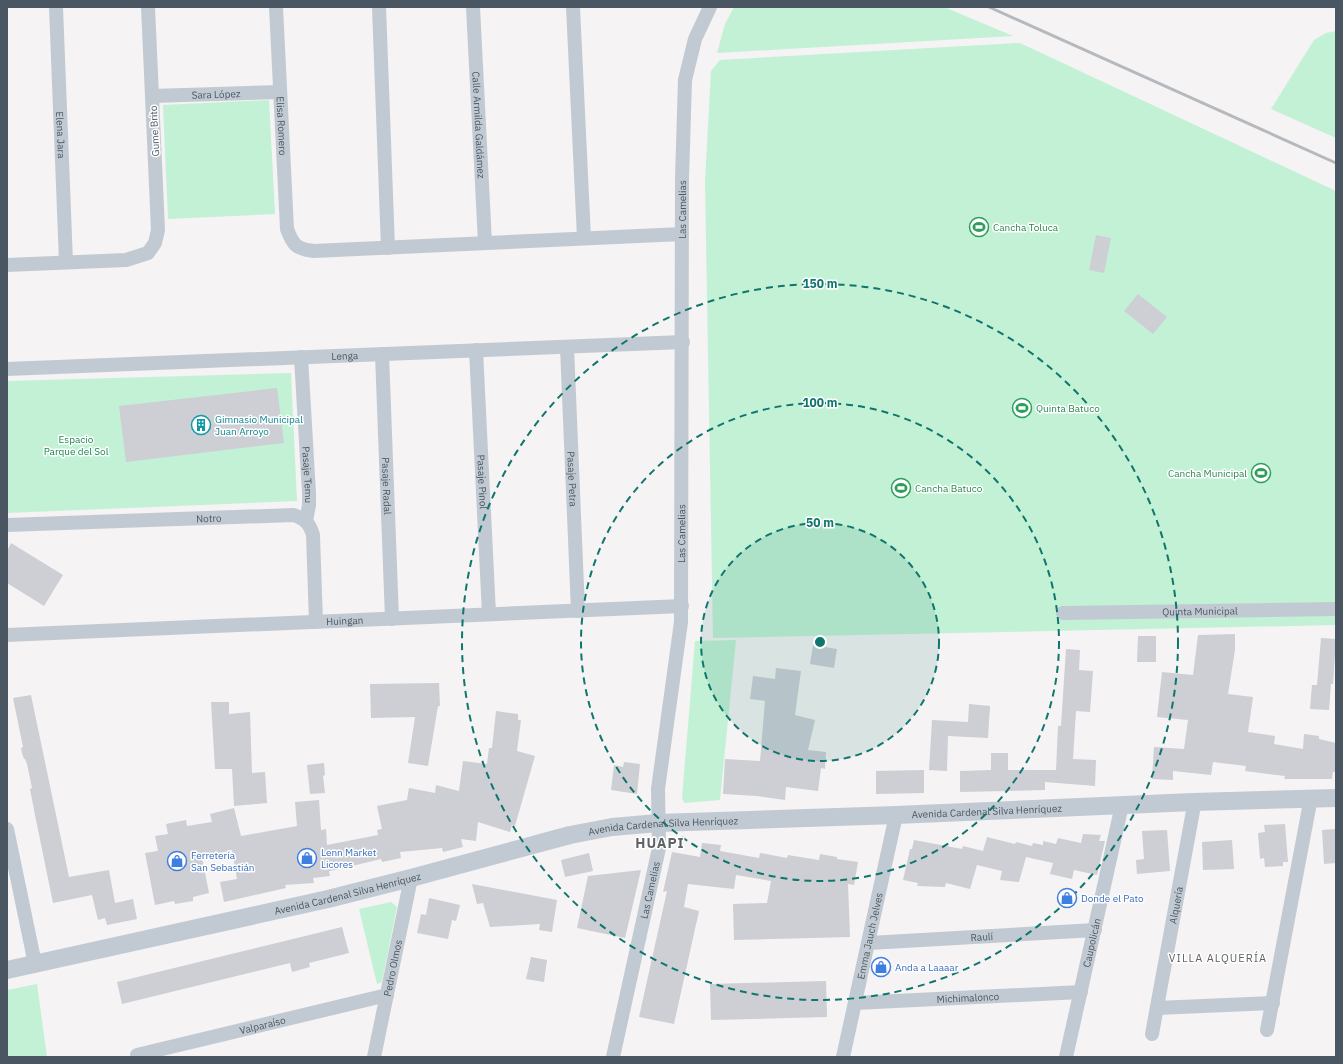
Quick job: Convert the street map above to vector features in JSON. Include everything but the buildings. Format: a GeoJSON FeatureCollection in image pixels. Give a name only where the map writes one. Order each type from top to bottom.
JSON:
{"type":"FeatureCollection","features":[{"type":"Feature","properties":{"kind":"street","name":"Elena Jara"},"geometry":{"type":"LineString","coordinates":[[56,7],[66,262]]}},
{"type":"Feature","properties":{"kind":"street","name":"Gume Brito"},"geometry":{"type":"LineString","coordinates":[[66,262],[126,260],[148,253],[155,244],[158,230],[148,7]]}},
{"type":"Feature","properties":{"kind":"street","name":"Elisa Romero"},"geometry":{"type":"LineString","coordinates":[[276,7],[286,222],[292,243],[303,250],[314,251],[388,248]]}},
{"type":"Feature","properties":{"kind":"street"},"geometry":{"type":"LineString","coordinates":[[379,7],[388,248],[682,234]]}},
{"type":"Feature","properties":{"kind":"street","name":"Calle Armilda Galdámez"},"geometry":{"type":"LineString","coordinates":[[473,7],[485,243]]}},
{"type":"Feature","properties":{"kind":"street"},"geometry":{"type":"LineString","coordinates":[[573,7],[584,238]]}},
{"type":"Feature","properties":{"kind":"street","name":"Las Camelias"},"geometry":{"type":"LineString","coordinates":[[614,1057],[659,848],[658,782],[682,622],[682,178],[685,80],[695,39],[710,7]]}},
{"type":"Feature","properties":{"kind":"street","name":"Sara López"},"geometry":{"type":"LineString","coordinates":[[152,96],[280,92]]}},
{"type":"Feature","properties":{"kind":"street"},"geometry":{"type":"LineString","coordinates":[[7,265],[66,262]]}},
{"type":"Feature","properties":{"kind":"street","name":"Lenga"},"geometry":{"type":"LineString","coordinates":[[7,369],[683,342]]}},
{"type":"Feature","properties":{"kind":"street","name":"Pasaje Petra"},"geometry":{"type":"LineString","coordinates":[[567,347],[578,611]]}},
{"type":"Feature","properties":{"kind":"street","name":"Pasaje Pinol"},"geometry":{"type":"LineString","coordinates":[[476,350],[489,614]]}},
{"type":"Feature","properties":{"kind":"street","name":"Pasaje Radal"},"geometry":{"type":"LineString","coordinates":[[382,354],[392,619]]}},
{"type":"Feature","properties":{"kind":"street","name":"Pasaje Temu"},"geometry":{"type":"LineString","coordinates":[[301,357],[309,493],[309,505],[306,521]]}},
{"type":"Feature","properties":{"kind":"street","name":"Notro"},"geometry":{"type":"LineString","coordinates":[[7,525],[288,514],[294,515],[306,521]]}},
{"type":"Feature","properties":{"kind":"street"},"geometry":{"type":"LineString","coordinates":[[306,521],[311,528],[313,535],[316,622]]}},
{"type":"Feature","properties":{"kind":"street","name":"Huingan"},"geometry":{"type":"LineString","coordinates":[[7,635],[682,606]]}},
{"type":"Feature","properties":{"kind":"street","name":"Quinta Municipal"},"geometry":{"type":"LineString","coordinates":[[1063,613],[1336,609]]}},
{"type":"Feature","properties":{"kind":"street"},"geometry":{"type":"LineString","coordinates":[[1267,1030],[1310,808],[1310,798]]}},
{"type":"Feature","properties":{"kind":"street","name":"Avenida Cardenal Silva Henríquez"},"geometry":{"type":"LineString","coordinates":[[7,970],[272,913],[411,878],[570,835],[612,827],[658,823],[896,815],[1193,802],[1336,798]]}},
{"type":"Feature","properties":{"kind":"street","name":"Alquería"},"geometry":{"type":"LineString","coordinates":[[1152,1034],[1193,811],[1193,802]]}},
{"type":"Feature","properties":{"kind":"street","name":"Caupolicán"},"geometry":{"type":"LineString","coordinates":[[1066,1057],[1122,806]]}},
{"type":"Feature","properties":{"kind":"street","name":"Emma Jauch Jelves"},"geometry":{"type":"LineString","coordinates":[[843,1057],[896,815]]}},
{"type":"Feature","properties":{"kind":"street"},"geometry":{"type":"LineString","coordinates":[[7,829],[35,964]]}},
{"type":"Feature","properties":{"kind":"street","name":"Pedro Olmos"},"geometry":{"type":"LineString","coordinates":[[374,1057],[411,878]]}},
{"type":"Feature","properties":{"kind":"street","name":"Raulí"},"geometry":{"type":"LineString","coordinates":[[868,943],[1095,930]]}},
{"type":"Feature","properties":{"kind":"street","name":"Michimalonco"},"geometry":{"type":"LineString","coordinates":[[855,1003],[1081,992]]}},
{"type":"Feature","properties":{"kind":"street","name":"Valparaíso"},"geometry":{"type":"LineString","coordinates":[[137,1055],[387,995]]}},
{"type":"Feature","properties":{"kind":"street"},"geometry":{"type":"LineString","coordinates":[[1157,1008],[1273,1003]]}},
{"type":"Feature","properties":{"kind":"green space"},"geometry":{"type":"Polygon","coordinates":[[[734,7],[944,7],[1013,36],[717,53],[725,24],[734,7]]]}},
{"type":"Feature","properties":{"kind":"green space"},"geometry":{"type":"Polygon","coordinates":[[[1336,31],[1336,138],[1271,109],[1314,40],[1326,33],[1336,31]]]}},
{"type":"Feature","properties":{"kind":"green space","name":"Quinta Batuco"},"geometry":{"type":"Polygon","coordinates":[[[1020,43],[1336,191],[1336,625],[713,638],[705,181],[711,71],[720,60],[1020,43]]]}},
{"type":"Feature","properties":{"kind":"green space"},"geometry":{"type":"Polygon","coordinates":[[[269,100],[275,214],[168,219],[163,105],[269,100]]]}},
{"type":"Feature","properties":{"kind":"green space","name":"Espacio Parque del Sol"},"geometry":{"type":"Polygon","coordinates":[[[291,373],[297,501],[7,513],[7,381],[291,373]]]}},
{"type":"Feature","properties":{"kind":"green space"},"geometry":{"type":"Polygon","coordinates":[[[736,640],[720,800],[684,803],[682,798],[695,641],[736,640]]]}},
{"type":"Feature","properties":{"kind":"green space"},"geometry":{"type":"Polygon","coordinates":[[[391,902],[397,907],[382,982],[377,984],[359,909],[391,902]]]}},
{"type":"Feature","properties":{"kind":"green space"},"geometry":{"type":"Polygon","coordinates":[[[37,984],[47,1057],[7,1057],[7,990],[37,984]]]}},
{"type":"Feature","properties":{"kind":"railway"},"geometry":{"type":"LineString","coordinates":[[989,7],[1336,163]]}},
{"type":"Feature","properties":{"kind":"place","name":"Cancha Toluca"},"geometry":{"type":"Point","coordinates":[979,227]}},
{"type":"Feature","properties":{"kind":"place","name":"Quinta Batuco"},"geometry":{"type":"Point","coordinates":[1022,408]}},
{"type":"Feature","properties":{"kind":"place","name":"Gimnasio Municipal Juan Arroyo"},"geometry":{"type":"Point","coordinates":[201,425]}},
{"type":"Feature","properties":{"kind":"place","name":"Cancha Municipal"},"geometry":{"type":"Point","coordinates":[1261,473]}},
{"type":"Feature","properties":{"kind":"place","name":"Cancha Batuco"},"geometry":{"type":"Point","coordinates":[901,488]}},
{"type":"Feature","properties":{"kind":"place","name":"Lenn Market Licores"},"geometry":{"type":"Point","coordinates":[307,858]}},
{"type":"Feature","properties":{"kind":"place","name":"Ferretería San Sebastián"},"geometry":{"type":"Point","coordinates":[177,861]}},
{"type":"Feature","properties":{"kind":"place","name":"Donde el Pato"},"geometry":{"type":"Point","coordinates":[1067,898]}},
{"type":"Feature","properties":{"kind":"place","name":"Anda a Laaaar"},"geometry":{"type":"Point","coordinates":[881,967]}},
{"type":"Feature","properties":{"kind":"district","name":"HUAPI"},"geometry":{"type":"Point","coordinates":[660,843]}},
{"type":"Feature","properties":{"kind":"district","name":"VILLA ALQUERÍA"},"geometry":{"type":"Point","coordinates":[1218,958]}}]}
